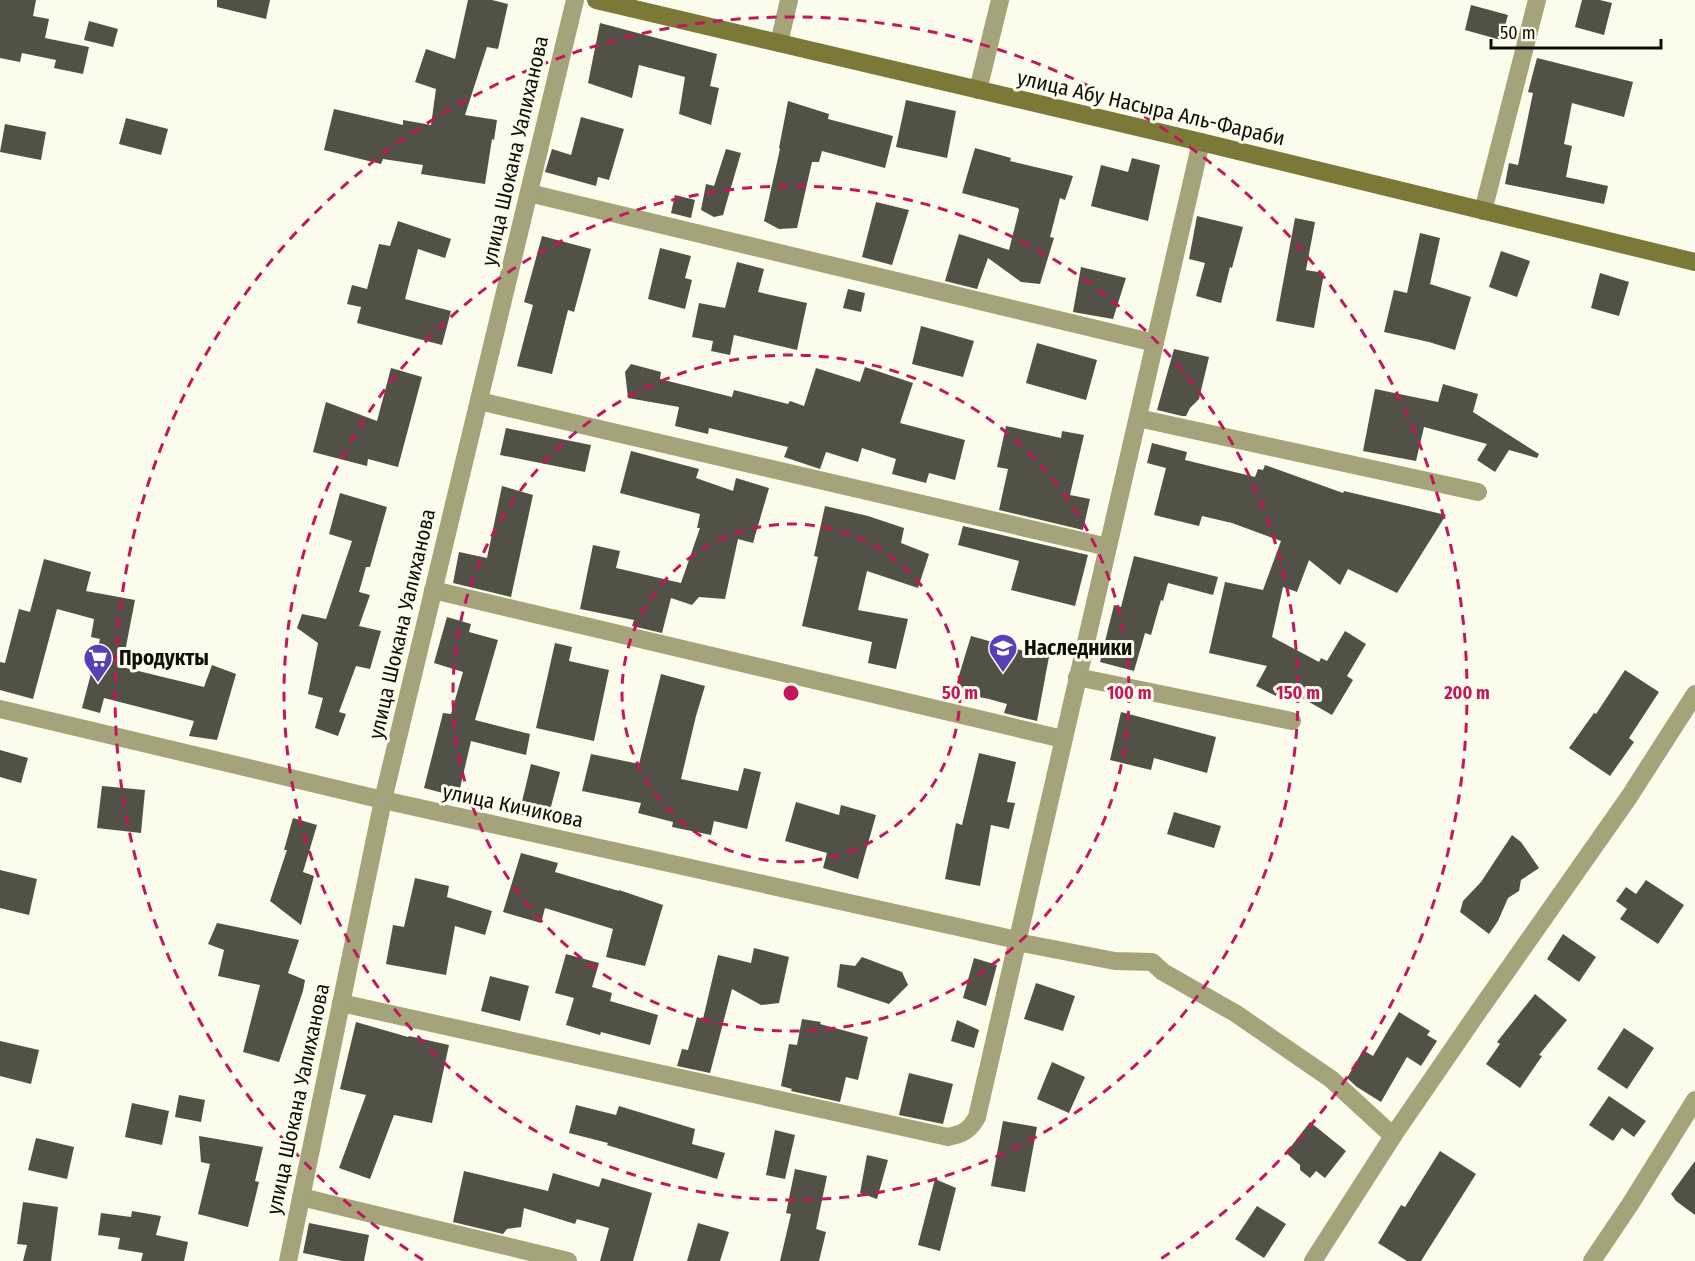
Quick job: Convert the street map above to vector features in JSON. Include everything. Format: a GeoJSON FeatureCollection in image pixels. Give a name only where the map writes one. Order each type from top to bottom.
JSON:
{"type":"FeatureCollection","features":[{"type":"Feature","properties":{"kind":"street","name":"улица Шокана Уалиханова"},"geometry":{"type":"LineString","coordinates":[[288,1261],[383,800],[575,0]]}},
{"type":"Feature","properties":{"kind":"street","name":"улица Абу Насыра Аль-Фараби"},"geometry":{"type":"LineString","coordinates":[[596,0],[1201,142],[1695,262]]}},
{"type":"Feature","properties":{"kind":"street"},"geometry":{"type":"LineString","coordinates":[[779,43],[789,0]]}},
{"type":"Feature","properties":{"kind":"street"},"geometry":{"type":"LineString","coordinates":[[978,90],[1000,0]]}},
{"type":"Feature","properties":{"kind":"street"},"geometry":{"type":"LineString","coordinates":[[1483,211],[1537,0]]}},
{"type":"Feature","properties":{"kind":"street"},"geometry":{"type":"LineString","coordinates":[[341,1003],[948,1137],[962,1134],[971,1127],[977,1117],[1201,142]]}},
{"type":"Feature","properties":{"kind":"street"},"geometry":{"type":"LineString","coordinates":[[528,193],[1155,343]]}},
{"type":"Feature","properties":{"kind":"street"},"geometry":{"type":"LineString","coordinates":[[478,401],[1108,547]]}},
{"type":"Feature","properties":{"kind":"street"},"geometry":{"type":"LineString","coordinates":[[1138,418],[1478,492]]}},
{"type":"Feature","properties":{"kind":"street"},"geometry":{"type":"LineString","coordinates":[[433,590],[1064,739]]}},
{"type":"Feature","properties":{"kind":"street"},"geometry":{"type":"LineString","coordinates":[[1077,677],[1292,722]]}},
{"type":"Feature","properties":{"kind":"street"},"geometry":{"type":"LineString","coordinates":[[1313,1261],[1393,1136],[1482,1005],[1629,797],[1695,694]]}},
{"type":"Feature","properties":{"kind":"street","name":"улица Кичикова"},"geometry":{"type":"LineString","coordinates":[[0,708],[383,800],[1017,941],[1115,961],[1152,962],[1163,972],[1235,1013],[1331,1079],[1393,1136]]}},
{"type":"Feature","properties":{"kind":"street"},"geometry":{"type":"LineString","coordinates":[[1592,1261],[1695,1100]]}},
{"type":"Feature","properties":{"kind":"street"},"geometry":{"type":"LineString","coordinates":[[301,1197],[568,1261]]}},
{"type":"Feature","properties":{"kind":"building"},"geometry":{"type":"Polygon","coordinates":[[[0,0],[36,0],[33,16],[49,19],[45,38],[89,47],[83,74],[54,68],[56,60],[22,53],[20,62],[0,58],[0,0]]]}},
{"type":"Feature","properties":{"kind":"building"},"geometry":{"type":"Polygon","coordinates":[[[217,0],[270,0],[266,19],[217,7],[217,0]]]}},
{"type":"Feature","properties":{"kind":"building"},"geometry":{"type":"Polygon","coordinates":[[[468,0],[492,0],[508,4],[498,49],[487,47],[465,115],[497,120],[485,184],[421,174],[423,165],[383,159],[381,164],[324,150],[334,109],[403,125],[403,120],[431,125],[436,89],[415,82],[426,49],[455,59],[468,0]]]}},
{"type":"Feature","properties":{"kind":"building"},"geometry":{"type":"Polygon","coordinates":[[[1582,0],[1612,3],[1604,35],[1575,27],[1582,0]]]}},
{"type":"Feature","properties":{"kind":"building"},"geometry":{"type":"Polygon","coordinates":[[[1471,5],[1508,15],[1501,40],[1465,30],[1471,5]]]}},
{"type":"Feature","properties":{"kind":"building"},"geometry":{"type":"Polygon","coordinates":[[[89,21],[118,29],[113,47],[84,40],[89,21]]]}},
{"type":"Feature","properties":{"kind":"building"},"geometry":{"type":"Polygon","coordinates":[[[600,23],[717,54],[710,86],[719,88],[711,125],[679,114],[685,77],[639,65],[632,98],[588,83],[600,23]]]}},
{"type":"Feature","properties":{"kind":"building"},"geometry":{"type":"Polygon","coordinates":[[[1537,58],[1633,82],[1624,117],[1572,103],[1564,144],[1572,146],[1566,177],[1608,186],[1604,204],[1505,184],[1509,163],[1518,165],[1533,93],[1528,92],[1537,58]]]}},
{"type":"Feature","properties":{"kind":"building"},"geometry":{"type":"Polygon","coordinates":[[[906,100],[956,111],[947,158],[896,147],[906,100]]]}},
{"type":"Feature","properties":{"kind":"building"},"geometry":{"type":"Polygon","coordinates":[[[788,101],[829,114],[828,119],[893,136],[885,168],[822,151],[819,162],[812,162],[797,228],[779,229],[764,221],[788,101]]]}},
{"type":"Feature","properties":{"kind":"building"},"geometry":{"type":"Polygon","coordinates":[[[581,117],[624,129],[609,180],[598,177],[596,186],[545,172],[552,149],[571,155],[581,117]]]}},
{"type":"Feature","properties":{"kind":"building"},"geometry":{"type":"Polygon","coordinates":[[[126,118],[168,129],[161,155],[119,144],[126,118]]]}},
{"type":"Feature","properties":{"kind":"building"},"geometry":{"type":"Polygon","coordinates":[[[5,124],[46,132],[41,160],[0,152],[5,124]]]}},
{"type":"Feature","properties":{"kind":"building"},"geometry":{"type":"Polygon","coordinates":[[[975,148],[1011,158],[1010,161],[1073,176],[1065,200],[1060,198],[1050,237],[1054,238],[1040,284],[1021,282],[988,258],[977,289],[945,281],[959,234],[1009,250],[1019,210],[962,193],[975,148]]]}},
{"type":"Feature","properties":{"kind":"building"},"geometry":{"type":"Polygon","coordinates":[[[726,149],[741,153],[723,215],[714,217],[701,210],[706,184],[714,186],[726,149]]]}},
{"type":"Feature","properties":{"kind":"building"},"geometry":{"type":"Polygon","coordinates":[[[1132,158],[1160,165],[1148,221],[1091,206],[1101,165],[1128,172],[1132,158]]]}},
{"type":"Feature","properties":{"kind":"building"},"geometry":{"type":"Polygon","coordinates":[[[675,195],[695,200],[691,218],[671,213],[675,195]]]}},
{"type":"Feature","properties":{"kind":"building"},"geometry":{"type":"Polygon","coordinates":[[[876,202],[909,210],[892,265],[862,257],[876,202]]]}},
{"type":"Feature","properties":{"kind":"building"},"geometry":{"type":"Polygon","coordinates":[[[1197,216],[1243,227],[1221,303],[1196,296],[1205,263],[1189,259],[1197,216]]]}},
{"type":"Feature","properties":{"kind":"building"},"geometry":{"type":"Polygon","coordinates":[[[1295,218],[1315,222],[1306,270],[1324,273],[1314,328],[1276,321],[1295,218]]]}},
{"type":"Feature","properties":{"kind":"building"},"geometry":{"type":"Polygon","coordinates":[[[398,221],[451,239],[445,258],[418,249],[405,299],[451,311],[442,345],[357,323],[361,307],[347,304],[352,285],[367,289],[379,244],[390,246],[398,221]]]}},
{"type":"Feature","properties":{"kind":"building"},"geometry":{"type":"Polygon","coordinates":[[[1420,233],[1440,238],[1430,284],[1471,297],[1455,350],[1384,332],[1394,290],[1407,293],[1420,233]]]}},
{"type":"Feature","properties":{"kind":"building"},"geometry":{"type":"Polygon","coordinates":[[[542,236],[591,249],[574,312],[568,310],[552,374],[517,366],[533,305],[524,302],[542,236]]]}},
{"type":"Feature","properties":{"kind":"building"},"geometry":{"type":"Polygon","coordinates":[[[660,248],[691,256],[685,278],[692,280],[685,309],[648,299],[660,248]]]}},
{"type":"Feature","properties":{"kind":"building"},"geometry":{"type":"Polygon","coordinates":[[[1501,251],[1530,261],[1517,297],[1489,287],[1501,251]]]}},
{"type":"Feature","properties":{"kind":"building"},"geometry":{"type":"Polygon","coordinates":[[[737,262],[764,269],[758,292],[807,303],[797,350],[734,335],[730,355],[711,351],[713,341],[692,337],[699,303],[725,308],[737,262]]]}},
{"type":"Feature","properties":{"kind":"building"},"geometry":{"type":"Polygon","coordinates":[[[1081,267],[1126,278],[1113,319],[1073,312],[1081,267]]]}},
{"type":"Feature","properties":{"kind":"building"},"geometry":{"type":"Polygon","coordinates":[[[1600,273],[1629,282],[1619,316],[1591,308],[1600,273]]]}},
{"type":"Feature","properties":{"kind":"building"},"geometry":{"type":"Polygon","coordinates":[[[848,289],[865,293],[861,312],[843,308],[848,289]]]}},
{"type":"Feature","properties":{"kind":"building"},"geometry":{"type":"Polygon","coordinates":[[[921,326],[974,341],[963,377],[912,364],[921,326]]]}},
{"type":"Feature","properties":{"kind":"building"},"geometry":{"type":"Polygon","coordinates":[[[1037,343],[1097,360],[1086,400],[1026,383],[1037,343]]]}},
{"type":"Feature","properties":{"kind":"building"},"geometry":{"type":"Polygon","coordinates":[[[1174,349],[1209,357],[1199,399],[1186,416],[1157,410],[1174,349]]]}},
{"type":"Feature","properties":{"kind":"building"},"geometry":{"type":"Polygon","coordinates":[[[631,364],[661,372],[660,379],[732,397],[734,390],[804,406],[816,368],[860,382],[865,367],[913,383],[900,423],[965,440],[955,480],[929,473],[926,483],[892,474],[896,459],[862,448],[858,462],[826,452],[820,469],[784,457],[788,447],[709,428],[708,434],[675,426],[679,407],[628,398],[625,372],[631,364]]]}},
{"type":"Feature","properties":{"kind":"building"},"geometry":{"type":"Polygon","coordinates":[[[391,368],[422,377],[398,467],[368,459],[367,466],[313,452],[326,402],[377,421],[391,368]]]}},
{"type":"Feature","properties":{"kind":"building"},"geometry":{"type":"Polygon","coordinates":[[[1443,384],[1478,394],[1473,412],[1539,454],[1537,458],[1509,450],[1495,472],[1477,460],[1487,444],[1424,427],[1416,461],[1363,451],[1375,389],[1438,402],[1443,384]]]}},
{"type":"Feature","properties":{"kind":"building"},"geometry":{"type":"Polygon","coordinates":[[[1006,426],[1061,438],[1062,431],[1084,435],[1070,495],[1090,499],[1083,530],[999,510],[1008,469],[997,467],[1006,426]]]}},
{"type":"Feature","properties":{"kind":"building"},"geometry":{"type":"Polygon","coordinates":[[[506,428],[591,445],[585,472],[500,455],[506,428]]]}},
{"type":"Feature","properties":{"kind":"building"},"geometry":{"type":"Polygon","coordinates":[[[1152,443],[1187,452],[1185,460],[1255,477],[1258,469],[1263,470],[1265,465],[1343,493],[1344,491],[1446,515],[1397,593],[1348,569],[1340,585],[1309,560],[1297,592],[1283,587],[1272,637],[1319,662],[1321,658],[1327,661],[1345,631],[1366,644],[1347,676],[1353,680],[1332,715],[1281,686],[1276,696],[1256,686],[1267,666],[1209,653],[1225,582],[1263,590],[1281,541],[1232,523],[1202,516],[1199,526],[1154,515],[1166,468],[1147,463],[1152,443]]]}},
{"type":"Feature","properties":{"kind":"building"},"geometry":{"type":"Polygon","coordinates":[[[631,451],[699,469],[696,478],[733,491],[736,478],[769,488],[753,543],[738,539],[725,599],[699,597],[692,605],[671,598],[662,633],[632,626],[634,620],[580,609],[593,545],[620,551],[616,568],[681,583],[700,528],[697,528],[700,514],[620,493],[631,451]]]}},
{"type":"Feature","properties":{"kind":"building"},"geometry":{"type":"Polygon","coordinates":[[[502,486],[533,495],[511,597],[453,583],[459,552],[487,558],[502,486]]]}},
{"type":"Feature","properties":{"kind":"building"},"geometry":{"type":"Polygon","coordinates":[[[340,493],[387,507],[370,567],[366,567],[359,592],[370,595],[359,626],[381,631],[370,669],[356,666],[339,712],[346,714],[338,736],[315,728],[323,698],[308,694],[318,643],[297,628],[302,614],[326,619],[352,541],[329,534],[340,493]]]}},
{"type":"Feature","properties":{"kind":"building"},"geometry":{"type":"Polygon","coordinates":[[[825,506],[868,516],[904,528],[901,543],[929,554],[918,588],[867,571],[858,610],[908,619],[896,669],[868,663],[872,642],[802,626],[818,557],[814,556],[825,506]]]}},
{"type":"Feature","properties":{"kind":"building"},"geometry":{"type":"Polygon","coordinates":[[[963,526],[1088,555],[1075,606],[1011,590],[1019,561],[958,545],[963,526]]]}},
{"type":"Feature","properties":{"kind":"building"},"geometry":{"type":"Polygon","coordinates":[[[1134,556],[1218,577],[1213,595],[1168,583],[1151,635],[1145,633],[1134,671],[1100,662],[1114,605],[1121,607],[1134,556]]]}},
{"type":"Feature","properties":{"kind":"building"},"geometry":{"type":"Polygon","coordinates":[[[44,559],[91,572],[86,591],[135,600],[122,667],[204,687],[212,665],[236,674],[217,740],[189,736],[194,721],[104,698],[100,713],[82,708],[100,639],[91,637],[94,619],[57,609],[33,699],[0,690],[0,662],[5,663],[19,609],[30,612],[44,559]]]}},
{"type":"Feature","properties":{"kind":"building"},"geometry":{"type":"Polygon","coordinates":[[[447,617],[471,624],[469,632],[498,640],[475,720],[530,734],[526,755],[471,741],[458,797],[424,788],[443,713],[451,714],[463,672],[434,663],[447,617]]]}},
{"type":"Feature","properties":{"kind":"building","name":"Наследники"},"geometry":{"type":"Polygon","coordinates":[[[971,636],[1031,653],[1032,640],[1051,646],[1037,721],[1004,713],[1007,704],[954,692],[971,636]]]}},
{"type":"Feature","properties":{"kind":"building"},"geometry":{"type":"Polygon","coordinates":[[[555,643],[572,647],[569,661],[609,670],[594,741],[536,728],[555,643]]]}},
{"type":"Feature","properties":{"kind":"building"},"geometry":{"type":"Polygon","coordinates":[[[1625,670],[1659,692],[1629,738],[1634,742],[1610,776],[1569,748],[1594,713],[1596,714],[1625,670]]]}},
{"type":"Feature","properties":{"kind":"building"},"geometry":{"type":"Polygon","coordinates":[[[661,674],[705,686],[681,779],[738,791],[744,768],[761,772],[747,829],[714,821],[711,835],[672,827],[673,822],[638,813],[641,803],[582,791],[591,754],[639,764],[661,674]]]}},
{"type":"Feature","properties":{"kind":"building"},"geometry":{"type":"Polygon","coordinates":[[[1121,712],[1216,737],[1207,773],[1154,758],[1151,770],[1110,760],[1121,712]]]}},
{"type":"Feature","properties":{"kind":"building"},"geometry":{"type":"Polygon","coordinates":[[[0,750],[28,758],[21,783],[0,777],[0,750]]]}},
{"type":"Feature","properties":{"kind":"building"},"geometry":{"type":"Polygon","coordinates":[[[979,753],[1016,762],[1007,802],[1015,803],[1009,829],[991,825],[980,886],[945,879],[956,823],[962,825],[979,753]]]}},
{"type":"Feature","properties":{"kind":"building"},"geometry":{"type":"Polygon","coordinates":[[[531,764],[560,772],[547,822],[519,814],[531,764]]]}},
{"type":"Feature","properties":{"kind":"building"},"geometry":{"type":"Polygon","coordinates":[[[102,786],[145,790],[141,833],[97,828],[102,786]]]}},
{"type":"Feature","properties":{"kind":"building"},"geometry":{"type":"Polygon","coordinates":[[[796,802],[839,815],[841,805],[876,815],[858,879],[823,868],[827,853],[785,841],[796,802]]]}},
{"type":"Feature","properties":{"kind":"building"},"geometry":{"type":"Polygon","coordinates":[[[1174,812],[1221,826],[1214,848],[1167,834],[1174,812]]]}},
{"type":"Feature","properties":{"kind":"building"},"geometry":{"type":"Polygon","coordinates":[[[293,818],[317,825],[303,872],[314,876],[301,925],[270,901],[287,850],[284,850],[293,818]]]}},
{"type":"Feature","properties":{"kind":"building"},"geometry":{"type":"Polygon","coordinates":[[[1512,835],[1521,842],[1539,868],[1521,880],[1519,891],[1508,898],[1498,921],[1489,934],[1460,912],[1463,901],[1481,882],[1512,835]]]}},
{"type":"Feature","properties":{"kind":"building"},"geometry":{"type":"Polygon","coordinates":[[[521,853],[558,863],[555,872],[663,905],[645,966],[606,957],[613,929],[545,908],[541,923],[503,912],[521,853]]]}},
{"type":"Feature","properties":{"kind":"building"},"geometry":{"type":"Polygon","coordinates":[[[0,870],[37,879],[29,915],[0,908],[0,870]]]}},
{"type":"Feature","properties":{"kind":"building"},"geometry":{"type":"Polygon","coordinates":[[[415,878],[449,886],[447,897],[492,911],[485,935],[455,926],[446,975],[386,964],[393,925],[404,927],[415,878]]]}},
{"type":"Feature","properties":{"kind":"building"},"geometry":{"type":"Polygon","coordinates":[[[1646,880],[1684,905],[1658,944],[1620,919],[1627,909],[1616,901],[1626,887],[1636,894],[1646,880]]]}},
{"type":"Feature","properties":{"kind":"building"},"geometry":{"type":"Polygon","coordinates":[[[217,923],[299,940],[288,973],[305,980],[279,1062],[243,1052],[260,985],[218,976],[224,950],[208,944],[217,923]]]}},
{"type":"Feature","properties":{"kind":"building"},"geometry":{"type":"Polygon","coordinates":[[[1563,934],[1596,957],[1579,982],[1547,959],[1563,934]]]}},
{"type":"Feature","properties":{"kind":"building"},"geometry":{"type":"Polygon","coordinates":[[[754,948],[789,957],[779,1003],[761,1005],[732,989],[710,1073],[677,1066],[682,1049],[688,1050],[697,1017],[703,1019],[718,955],[751,963],[754,948]]]}},
{"type":"Feature","properties":{"kind":"building"},"geometry":{"type":"Polygon","coordinates":[[[566,954],[599,963],[592,987],[612,993],[610,1001],[658,1015],[650,1045],[601,1032],[600,1035],[566,1025],[574,998],[555,993],[566,954]]]}},
{"type":"Feature","properties":{"kind":"building"},"geometry":{"type":"Polygon","coordinates":[[[862,957],[902,972],[908,985],[889,1004],[837,987],[840,964],[855,966],[862,957]]]}},
{"type":"Feature","properties":{"kind":"building"},"geometry":{"type":"Polygon","coordinates":[[[974,958],[997,965],[986,1006],[963,998],[974,958]]]}},
{"type":"Feature","properties":{"kind":"building"},"geometry":{"type":"Polygon","coordinates":[[[490,976],[529,986],[520,1021],[481,1011],[490,976]]]}},
{"type":"Feature","properties":{"kind":"building"},"geometry":{"type":"Polygon","coordinates":[[[1036,983],[1075,996],[1063,1031],[1024,1019],[1036,983]]]}},
{"type":"Feature","properties":{"kind":"building"},"geometry":{"type":"Polygon","coordinates":[[[1535,994],[1567,1020],[1539,1055],[1542,1056],[1520,1088],[1486,1064],[1500,1044],[1497,1042],[1535,994]]]}},
{"type":"Feature","properties":{"kind":"building"},"geometry":{"type":"Polygon","coordinates":[[[1399,1012],[1430,1031],[1427,1035],[1437,1041],[1421,1066],[1407,1057],[1381,1102],[1347,1078],[1363,1050],[1373,1056],[1399,1012]]]}},
{"type":"Feature","properties":{"kind":"building"},"geometry":{"type":"Polygon","coordinates":[[[802,1019],[821,1022],[820,1024],[868,1037],[858,1080],[846,1077],[840,1102],[791,1091],[792,1089],[781,1086],[789,1044],[797,1045],[802,1019]]]}},
{"type":"Feature","properties":{"kind":"building"},"geometry":{"type":"Polygon","coordinates":[[[957,1020],[979,1030],[974,1048],[951,1041],[957,1020]]]}},
{"type":"Feature","properties":{"kind":"building"},"geometry":{"type":"Polygon","coordinates":[[[356,1022],[408,1037],[449,1045],[432,1123],[394,1115],[370,1179],[339,1168],[366,1095],[340,1089],[356,1022]]]}},
{"type":"Feature","properties":{"kind":"building"},"geometry":{"type":"Polygon","coordinates":[[[1624,1028],[1654,1048],[1627,1089],[1597,1069],[1624,1028]]]}},
{"type":"Feature","properties":{"kind":"building"},"geometry":{"type":"Polygon","coordinates":[[[0,1041],[39,1050],[31,1084],[0,1076],[0,1041]]]}},
{"type":"Feature","properties":{"kind":"building"},"geometry":{"type":"Polygon","coordinates":[[[1052,1062],[1085,1077],[1069,1113],[1037,1099],[1052,1062]]]}},
{"type":"Feature","properties":{"kind":"building"},"geometry":{"type":"Polygon","coordinates":[[[909,1073],[953,1084],[943,1124],[899,1115],[909,1073]]]}},
{"type":"Feature","properties":{"kind":"building"},"geometry":{"type":"Polygon","coordinates":[[[179,1095],[205,1100],[201,1122],[175,1117],[179,1095]]]}},
{"type":"Feature","properties":{"kind":"building"},"geometry":{"type":"Polygon","coordinates":[[[1609,1096],[1646,1121],[1634,1137],[1622,1128],[1613,1141],[1589,1125],[1609,1096]]]}},
{"type":"Feature","properties":{"kind":"building"},"geometry":{"type":"Polygon","coordinates":[[[132,1103],[169,1111],[162,1145],[125,1137],[132,1103]]]}},
{"type":"Feature","properties":{"kind":"building"},"geometry":{"type":"Polygon","coordinates":[[[576,1105],[616,1115],[619,1106],[695,1129],[692,1144],[725,1153],[717,1179],[607,1145],[608,1143],[569,1133],[576,1105]]]}},
{"type":"Feature","properties":{"kind":"building"},"geometry":{"type":"Polygon","coordinates":[[[1003,1121],[1037,1127],[1025,1192],[991,1186],[1003,1121]]]}},
{"type":"Feature","properties":{"kind":"building"},"geometry":{"type":"Polygon","coordinates":[[[1310,1122],[1346,1151],[1325,1178],[1316,1171],[1310,1178],[1286,1153],[1310,1122]]]}},
{"type":"Feature","properties":{"kind":"building"},"geometry":{"type":"Polygon","coordinates":[[[775,1130],[795,1135],[785,1179],[766,1175],[775,1130]]]}},
{"type":"Feature","properties":{"kind":"building"},"geometry":{"type":"Polygon","coordinates":[[[199,1136],[263,1147],[255,1181],[259,1182],[248,1227],[198,1214],[210,1164],[201,1162],[199,1136]]]}},
{"type":"Feature","properties":{"kind":"building"},"geometry":{"type":"Polygon","coordinates":[[[36,1138],[74,1147],[67,1179],[28,1170],[36,1138]]]}},
{"type":"Feature","properties":{"kind":"building"},"geometry":{"type":"Polygon","coordinates":[[[1440,1151],[1476,1174],[1421,1261],[1407,1261],[1378,1243],[1401,1205],[1405,1207],[1440,1151]]]}},
{"type":"Feature","properties":{"kind":"building"},"geometry":{"type":"Polygon","coordinates":[[[867,1155],[888,1160],[877,1199],[860,1193],[867,1155]]]}},
{"type":"Feature","properties":{"kind":"building"},"geometry":{"type":"Polygon","coordinates":[[[1695,1161],[1695,1215],[1676,1201],[1671,1194],[1695,1161]]]}},
{"type":"Feature","properties":{"kind":"building"},"geometry":{"type":"Polygon","coordinates":[[[795,1169],[827,1176],[816,1229],[826,1232],[819,1261],[780,1261],[791,1214],[786,1213],[795,1169]]]}},
{"type":"Feature","properties":{"kind":"building"},"geometry":{"type":"Polygon","coordinates":[[[464,1171],[548,1191],[553,1173],[599,1187],[602,1178],[652,1193],[633,1261],[600,1261],[609,1228],[577,1219],[575,1224],[524,1208],[521,1227],[507,1229],[503,1234],[453,1222],[464,1171]]]}},
{"type":"Feature","properties":{"kind":"building"},"geometry":{"type":"Polygon","coordinates":[[[935,1179],[956,1188],[940,1251],[918,1245],[935,1179]]]}},
{"type":"Feature","properties":{"kind":"building"},"geometry":{"type":"Polygon","coordinates":[[[23,1202],[58,1207],[51,1261],[23,1261],[27,1245],[17,1244],[23,1202]]]}},
{"type":"Feature","properties":{"kind":"building"},"geometry":{"type":"Polygon","coordinates":[[[1257,1206],[1286,1224],[1264,1258],[1235,1239],[1257,1206]]]}},
{"type":"Feature","properties":{"kind":"building"},"geometry":{"type":"Polygon","coordinates":[[[132,1211],[161,1216],[156,1235],[188,1242],[184,1261],[141,1261],[143,1253],[118,1249],[120,1238],[98,1235],[101,1213],[131,1217],[132,1211]]]}},
{"type":"Feature","properties":{"kind":"building"},"geometry":{"type":"Polygon","coordinates":[[[309,1223],[369,1235],[364,1261],[342,1261],[303,1253],[309,1223]]]}},
{"type":"Feature","properties":{"kind":"building"},"geometry":{"type":"Polygon","coordinates":[[[698,1223],[729,1232],[720,1261],[687,1261],[698,1223]]]}},
{"type":"Feature","properties":{"kind":"place","name":"Наследники"},"geometry":{"type":"Point","coordinates":[1003,674]}},
{"type":"Feature","properties":{"kind":"place","name":"Продукты"},"geometry":{"type":"Point","coordinates":[98,684]}}]}
